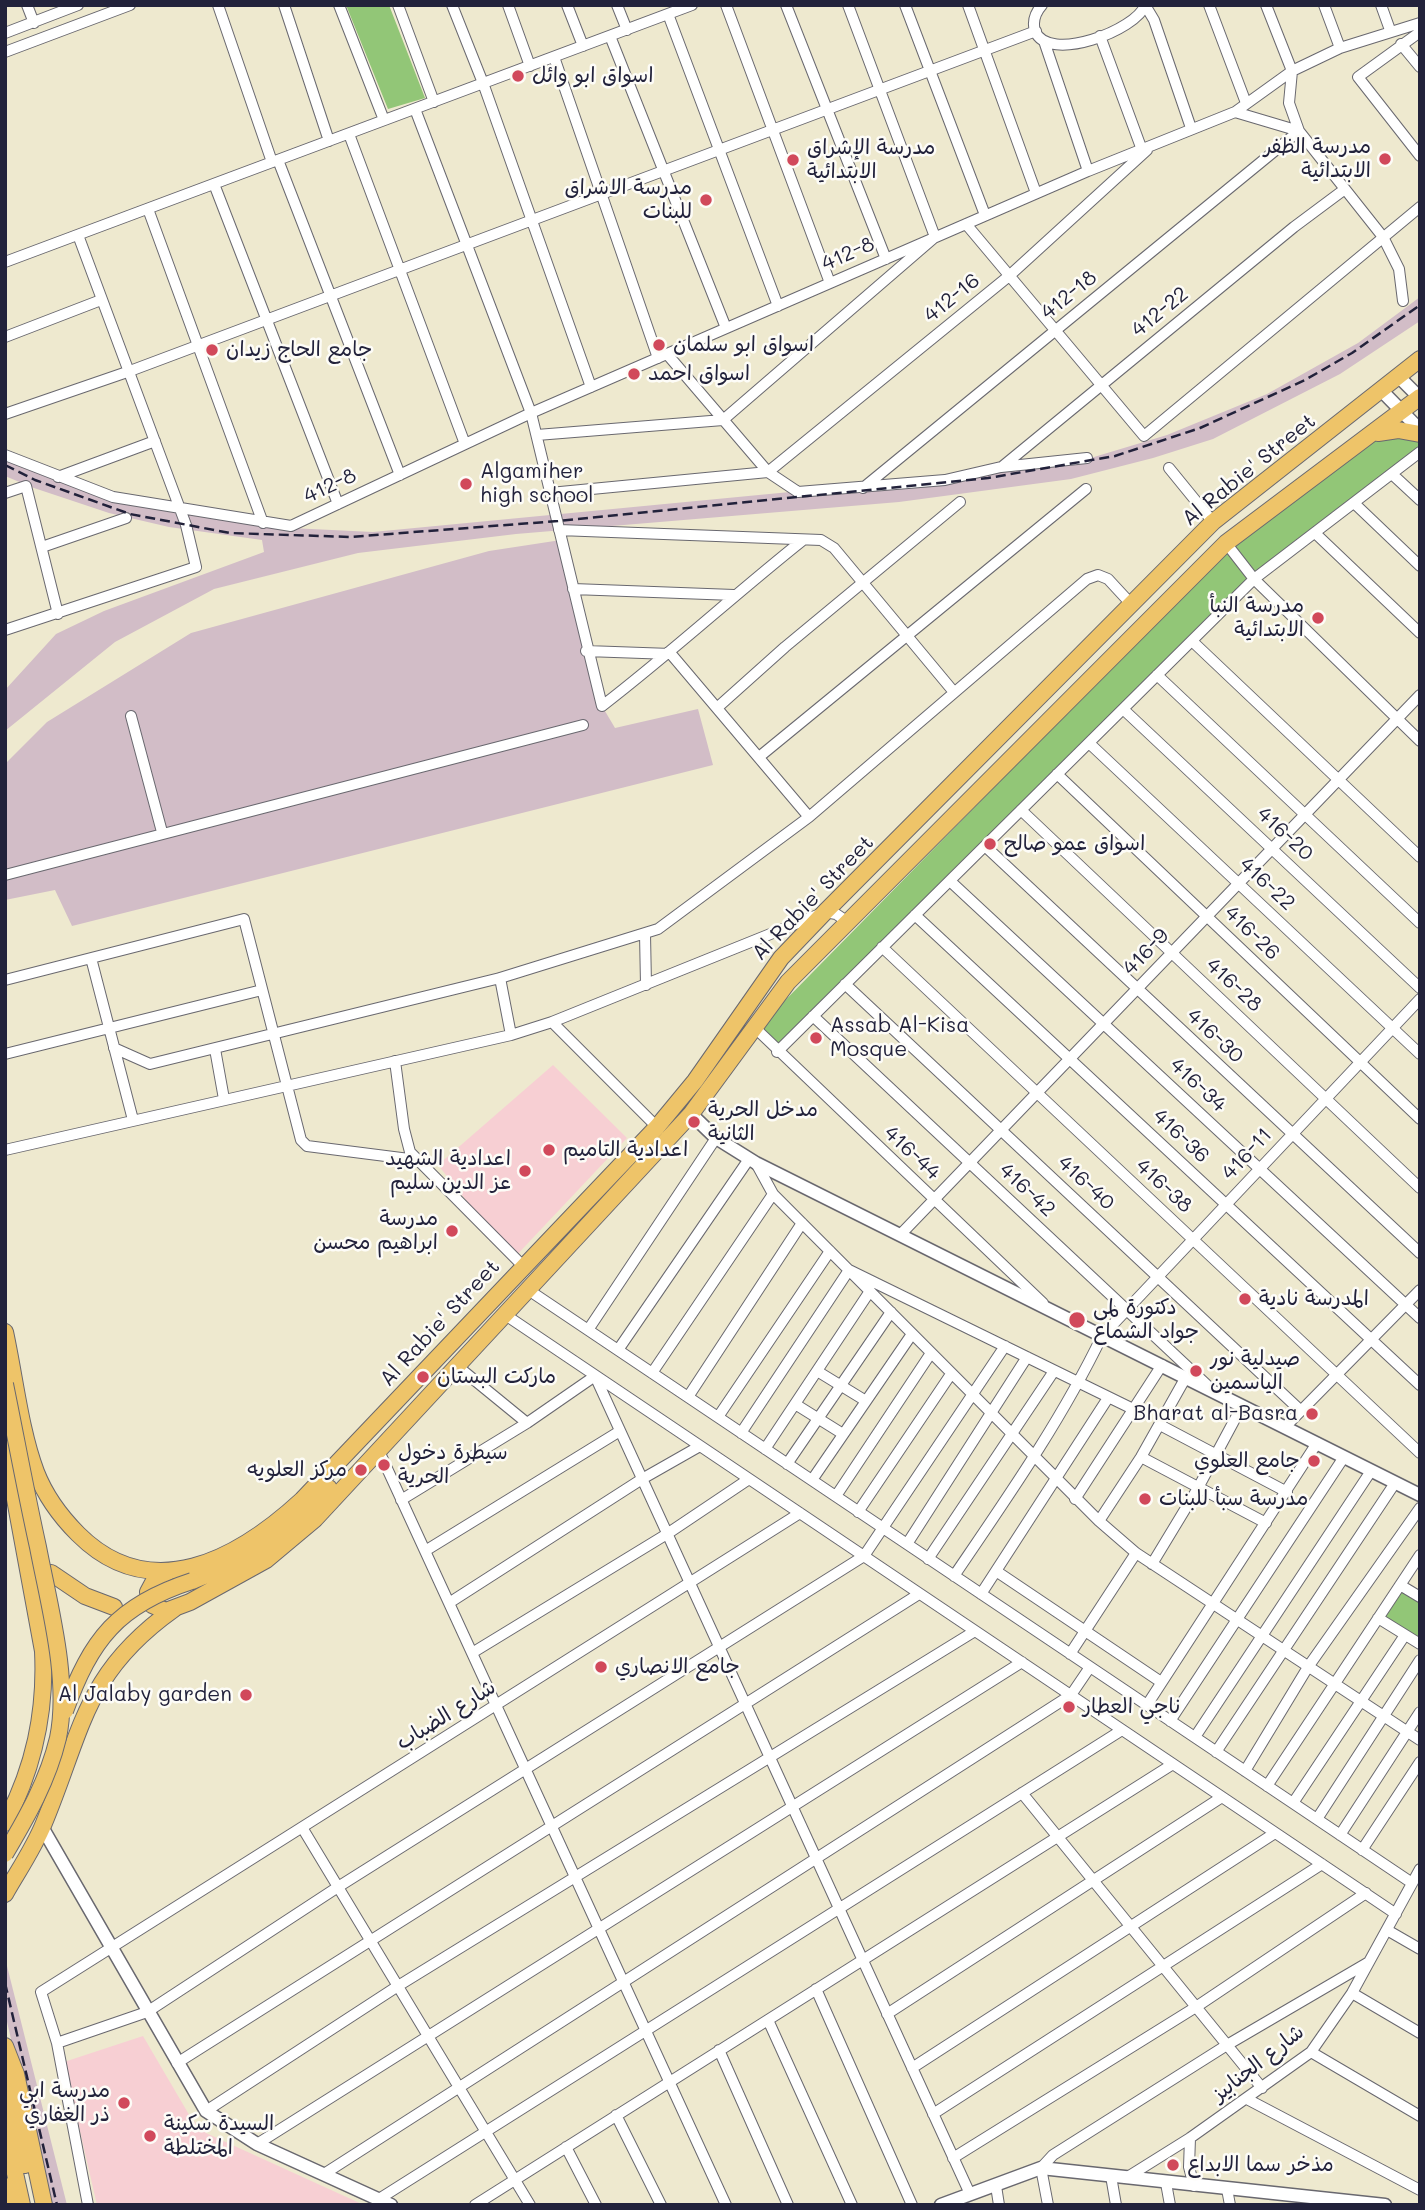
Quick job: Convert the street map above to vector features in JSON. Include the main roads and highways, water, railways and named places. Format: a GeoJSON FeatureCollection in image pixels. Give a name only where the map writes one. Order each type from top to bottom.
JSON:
{"type":"FeatureCollection","features":[{"type":"Feature","properties":{"kind":"main road","name":"Al Rabie' Street"},"geometry":{"type":"LineString","coordinates":[[175,1569],[228,1553],[252,1541],[285,1516],[657,1127],[695,1081],[781,957],[825,912],[1213,522],[1420,359]]}},
{"type":"Feature","properties":{"kind":"main road","name":"Al Rabie' Street"},"geometry":{"type":"LineString","coordinates":[[155,1605],[286,1545],[379,1451],[451,1370],[691,1115],[788,982],[1226,543],[1420,397]]}},
{"type":"Feature","properties":{"kind":"main road"},"geometry":{"type":"LineString","coordinates":[[1375,433],[1398,430],[1420,432]]}},
{"type":"Feature","properties":{"kind":"main road"},"geometry":{"type":"LineString","coordinates":[[5,1332],[13,1407],[45,1490],[63,1517],[107,1558],[140,1571],[175,1569]]}},
{"type":"Feature","properties":{"kind":"main road"},"geometry":{"type":"LineString","coordinates":[[5,1854],[40,1790],[60,1723],[83,1665],[111,1626],[146,1600],[236,1562],[277,1538],[327,1490],[409,1402],[451,1370]]}},
{"type":"Feature","properties":{"kind":"main road"},"geometry":{"type":"LineString","coordinates":[[5,1384],[61,1682],[60,1723]]}},
{"type":"Feature","properties":{"kind":"main road"},"geometry":{"type":"LineString","coordinates":[[5,1445],[43,1651],[42,1709],[38,1738],[24,1784],[5,1823]]}},
{"type":"Feature","properties":{"kind":"main road"},"geometry":{"type":"LineString","coordinates":[[22,1531],[31,1551]]}},
{"type":"Feature","properties":{"kind":"main road"},"geometry":{"type":"LineString","coordinates":[[5,1894],[42,1827],[88,1704],[99,1683],[136,1638],[155,1605],[156,1579],[175,1569]]}},
{"type":"Feature","properties":{"kind":"main road"},"geometry":{"type":"LineString","coordinates":[[51,1573],[85,1596],[114,1607]]}},
{"type":"Feature","properties":{"kind":"main road"},"geometry":{"type":"LineString","coordinates":[[5,2046],[16,2074],[44,2205]]}},
{"type":"Feature","properties":{"kind":"main road"},"geometry":{"type":"LineString","coordinates":[[5,2080],[33,2205]]}},
{"type":"Feature","properties":{"kind":"main road"},"geometry":{"type":"LineString","coordinates":[[5,2128],[22,2205]]}},
{"type":"Feature","properties":{"kind":"main road"},"geometry":{"type":"LineString","coordinates":[[5,2186],[10,2205]]}},
{"type":"Feature","properties":{"kind":"railway"},"geometry":{"type":"LineString","coordinates":[[5,465],[35,480],[130,514],[230,533],[350,537],[558,521],[988,478],[1115,456],[1200,428],[1305,380],[1352,353],[1420,305]]}},
{"type":"Feature","properties":{"kind":"railway"},"geometry":{"type":"LineString","coordinates":[[5,1983],[57,2205]]}},
{"type":"Feature","properties":{"kind":"place","name":"اسواق ابو وائل"},"geometry":{"type":"Point","coordinates":[518,76]}},
{"type":"Feature","properties":{"kind":"place","name":"مدرسة الظفر الابتدائية"},"geometry":{"type":"Point","coordinates":[1385,159]}},
{"type":"Feature","properties":{"kind":"place","name":"مدرسة الإشراق الابتدائية"},"geometry":{"type":"Point","coordinates":[793,160]}},
{"type":"Feature","properties":{"kind":"place","name":"مدرسة الاشراق للبنات"},"geometry":{"type":"Point","coordinates":[706,200]}},
{"type":"Feature","properties":{"kind":"place","name":"اسواق ابو سلمان"},"geometry":{"type":"Point","coordinates":[659,345]}},
{"type":"Feature","properties":{"kind":"place","name":"جامع الحاج زيدان"},"geometry":{"type":"Point","coordinates":[212,350]}},
{"type":"Feature","properties":{"kind":"place","name":"اسواق احمد"},"geometry":{"type":"Point","coordinates":[634,374]}},
{"type":"Feature","properties":{"kind":"place","name":"Algamiher high school"},"geometry":{"type":"Point","coordinates":[466,484]}},
{"type":"Feature","properties":{"kind":"place","name":"مدرسة النبأ الابتدائية"},"geometry":{"type":"Point","coordinates":[1318,618]}},
{"type":"Feature","properties":{"kind":"place","name":"اسواق عمو صالح"},"geometry":{"type":"Point","coordinates":[990,844]}},
{"type":"Feature","properties":{"kind":"place","name":"Assab Al-Kisa Mosque"},"geometry":{"type":"Point","coordinates":[816,1038]}},
{"type":"Feature","properties":{"kind":"place","name":"مدخل الحرية الثانية"},"geometry":{"type":"Point","coordinates":[694,1122]}},
{"type":"Feature","properties":{"kind":"place","name":"اعدادية التاميم"},"geometry":{"type":"Point","coordinates":[549,1150]}},
{"type":"Feature","properties":{"kind":"place","name":"اعدادية الشهيد عز الدين سليم"},"geometry":{"type":"Point","coordinates":[525,1171]}},
{"type":"Feature","properties":{"kind":"place","name":"مدرسة ابراهيم محسن"},"geometry":{"type":"Point","coordinates":[452,1231]}},
{"type":"Feature","properties":{"kind":"place","name":"المدرسة نادية"},"geometry":{"type":"Point","coordinates":[1245,1299]}},
{"type":"Feature","properties":{"kind":"place","name":"دكتورة لمى جواد الشماع"},"geometry":{"type":"Point","coordinates":[1077,1320]}},
{"type":"Feature","properties":{"kind":"place","name":"صيدلية نور الياسمين"},"geometry":{"type":"Point","coordinates":[1196,1371]}},
{"type":"Feature","properties":{"kind":"place","name":"ماركت البستان"},"geometry":{"type":"Point","coordinates":[423,1377]}},
{"type":"Feature","properties":{"kind":"place","name":"Bharat al-Basra"},"geometry":{"type":"Point","coordinates":[1312,1414]}},
{"type":"Feature","properties":{"kind":"place","name":"جامع العلوي"},"geometry":{"type":"Point","coordinates":[1314,1461]}},
{"type":"Feature","properties":{"kind":"place","name":"سيطرة دخول الحرية"},"geometry":{"type":"Point","coordinates":[384,1465]}},
{"type":"Feature","properties":{"kind":"place","name":"مركز العلويه"},"geometry":{"type":"Point","coordinates":[361,1470]}},
{"type":"Feature","properties":{"kind":"place","name":"مدرسة سبأ للبنات"},"geometry":{"type":"Point","coordinates":[1145,1499]}},
{"type":"Feature","properties":{"kind":"place","name":"جامع الانصاري"},"geometry":{"type":"Point","coordinates":[601,1667]}},
{"type":"Feature","properties":{"kind":"place","name":"Al Jalaby garden"},"geometry":{"type":"Point","coordinates":[246,1695]}},
{"type":"Feature","properties":{"kind":"place","name":"ناجي العطار"},"geometry":{"type":"Point","coordinates":[1069,1707]}},
{"type":"Feature","properties":{"kind":"place","name":"مدرسة ابي ذر الغفاري"},"geometry":{"type":"Point","coordinates":[124,2103]}},
{"type":"Feature","properties":{"kind":"place","name":"السيدة سكينة المختلطة"},"geometry":{"type":"Point","coordinates":[150,2136]}},
{"type":"Feature","properties":{"kind":"place","name":"مذخر سما الابداع"},"geometry":{"type":"Point","coordinates":[1173,2165]}}]}
